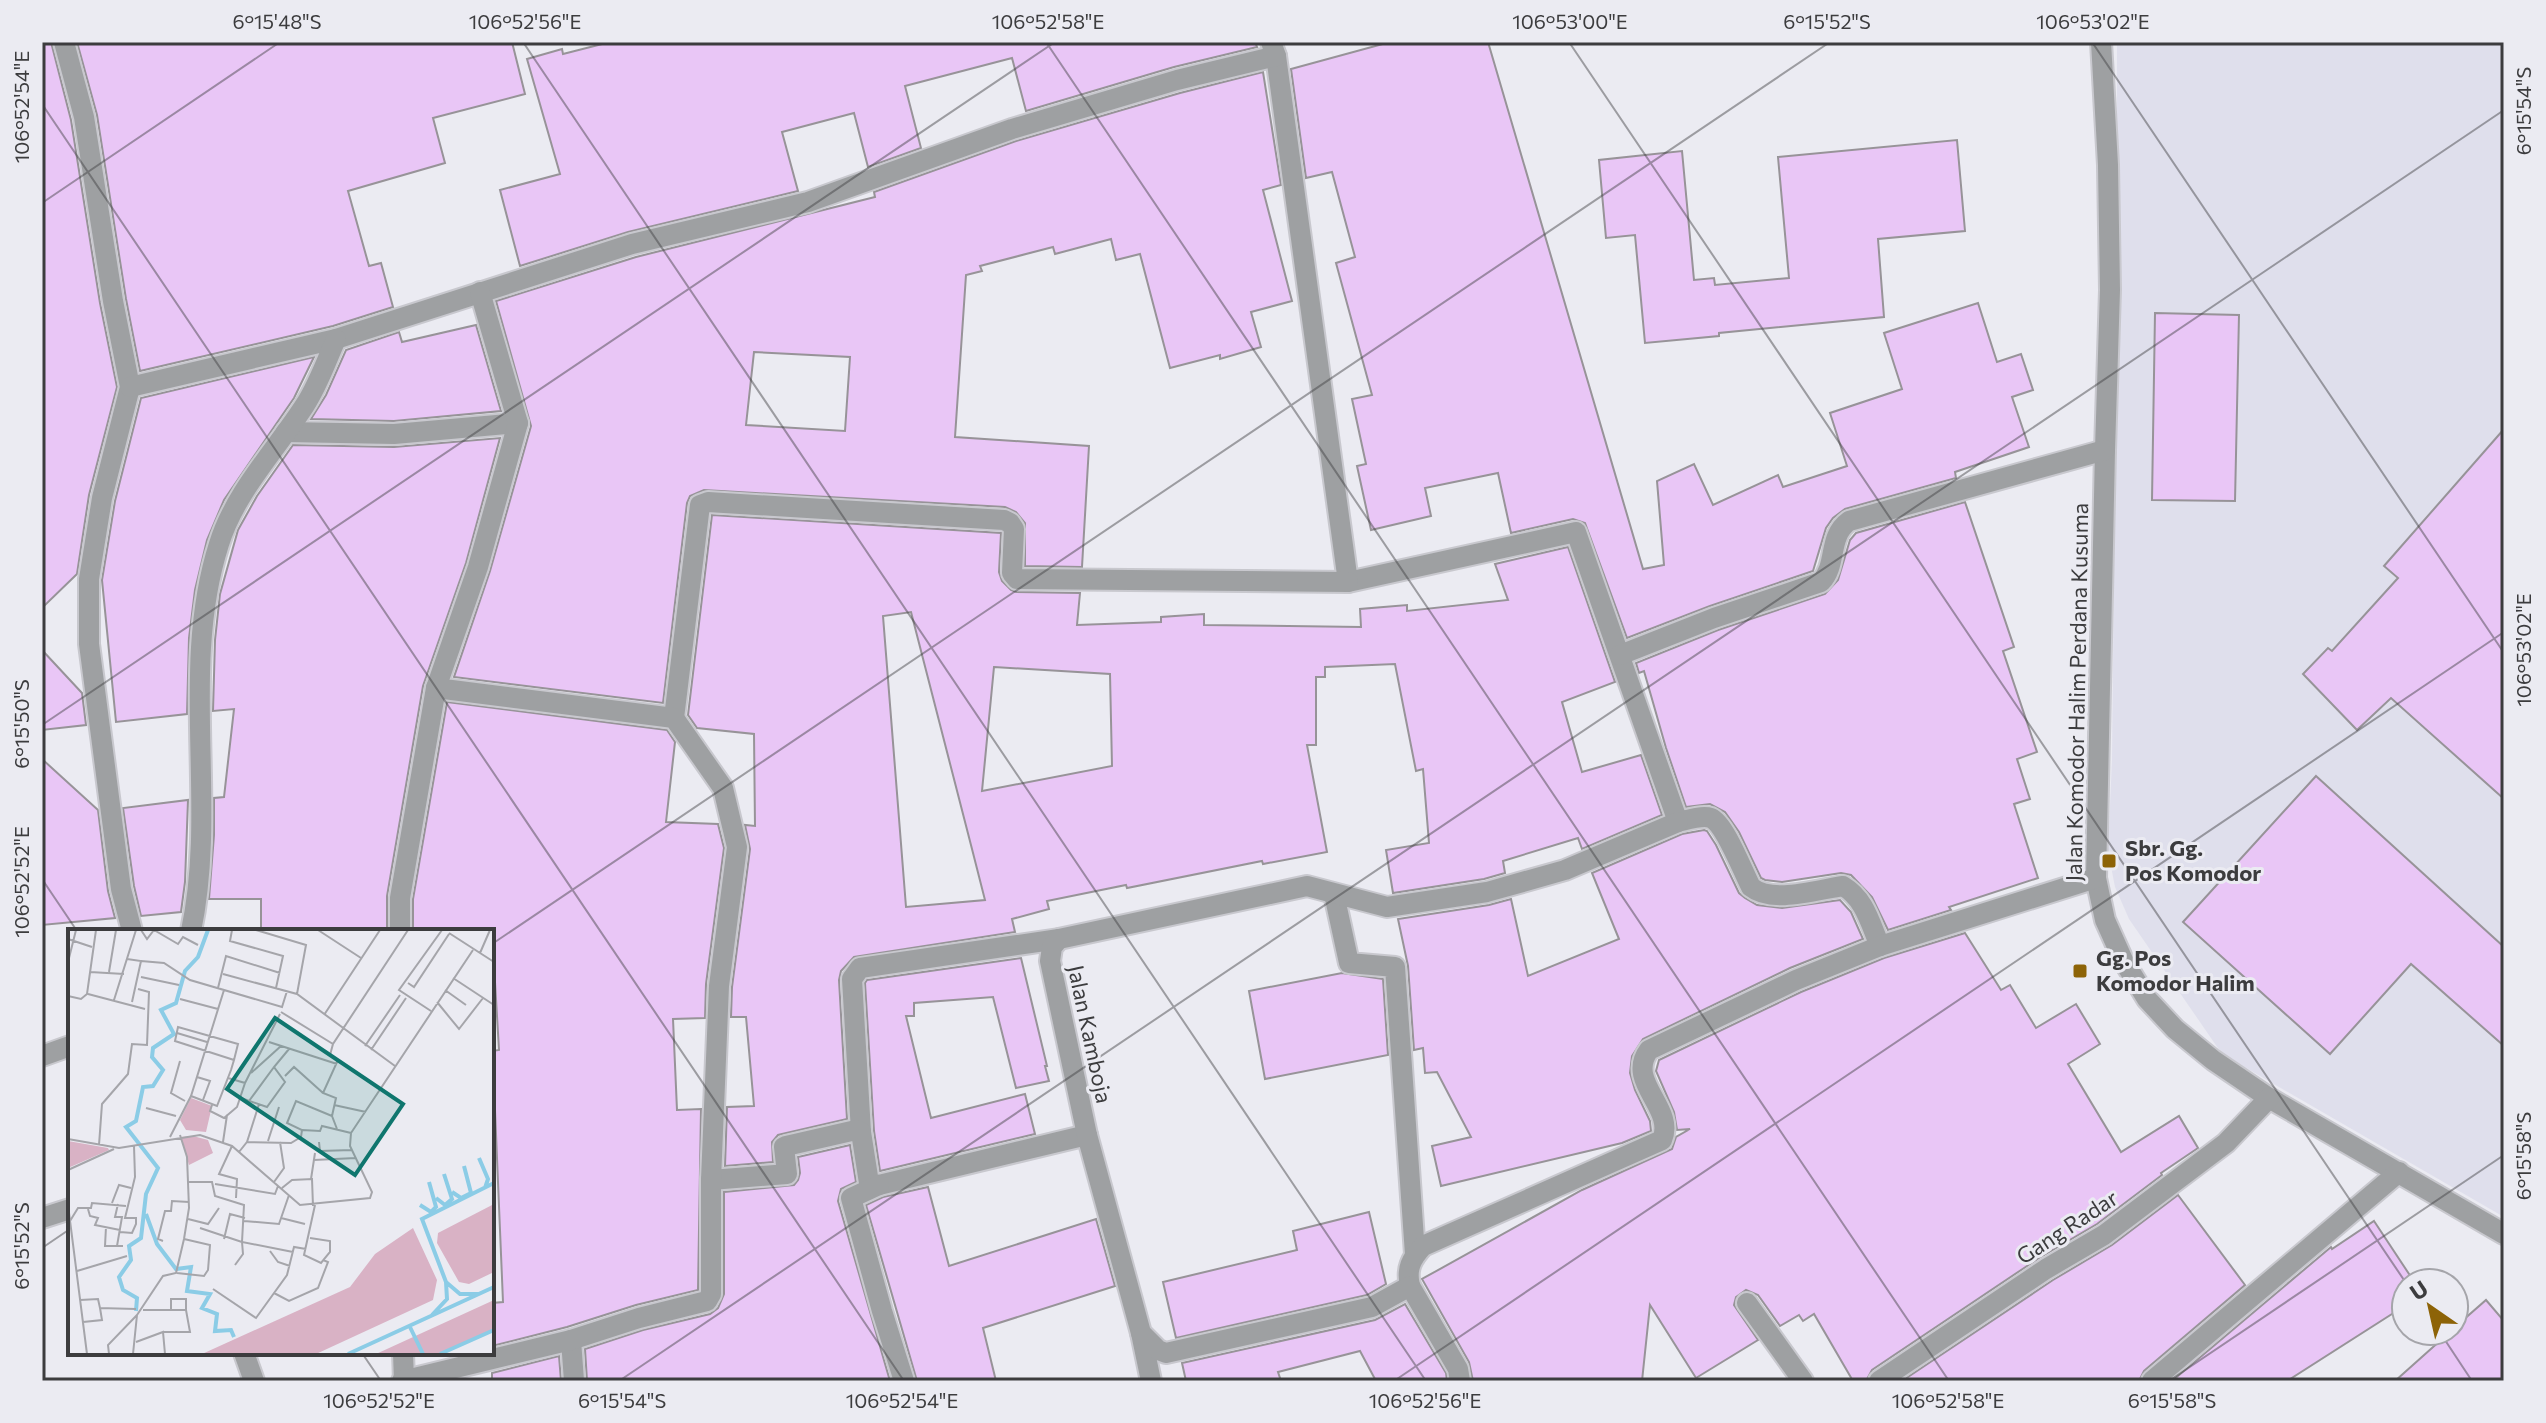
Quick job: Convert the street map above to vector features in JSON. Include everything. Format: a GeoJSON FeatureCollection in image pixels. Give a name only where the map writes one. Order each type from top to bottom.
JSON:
{"type":"FeatureCollection","features":[{"type":"Feature","properties":{"kind":"street"},"geometry":{"type":"LineString","coordinates":[[64,42],[84,117],[130,387],[102,498],[89,579],[89,644],[118,870],[132,929]]}},
{"type":"Feature","properties":{"kind":"street","name":"Jalan Komodor Halim Perdana Kusuma"},"geometry":{"type":"LineString","coordinates":[[2101,42],[2108,165],[2110,290],[2096,878],[2105,920],[2123,960],[2147,999],[2175,1029],[2213,1060],[2269,1098],[2504,1234]]}},
{"type":"Feature","properties":{"kind":"street"},"geometry":{"type":"LineString","coordinates":[[130,387],[336,339],[632,244],[808,202],[1012,129],[1273,49],[1348,582]]}},
{"type":"Feature","properties":{"kind":"street"},"geometry":{"type":"LineString","coordinates":[[400,929],[400,898],[436,688],[478,567],[518,423],[480,292]]}},
{"type":"Feature","properties":{"kind":"street"},"geometry":{"type":"LineString","coordinates":[[191,929],[199,881],[203,800],[200,659],[210,579],[219,542],[241,497],[306,404],[336,339]]}},
{"type":"Feature","properties":{"kind":"street"},"geometry":{"type":"LineString","coordinates":[[286,432],[394,434],[518,423]]}},
{"type":"Feature","properties":{"kind":"street"},"geometry":{"type":"LineString","coordinates":[[1620,655],[1714,618],[1821,582],[1830,567],[1834,539],[1849,521],[2105,450]]}},
{"type":"Feature","properties":{"kind":"street"},"geometry":{"type":"LineString","coordinates":[[403,1355],[403,1381],[571,1340],[709,1298],[719,986],[737,847],[723,788],[674,718],[700,505],[708,502],[1004,520],[1014,529],[1012,573],[1017,579],[1348,582],[1576,532],[1678,822],[1703,817],[1712,819],[1721,827],[1751,887],[1759,893],[1773,896],[1843,886],[1850,890],[1859,898],[1880,946]]}},
{"type":"Feature","properties":{"kind":"street"},"geometry":{"type":"LineString","coordinates":[[436,688],[674,718]]}},
{"type":"Feature","properties":{"kind":"street","name":"Jalan Kamboja"},"geometry":{"type":"LineString","coordinates":[[1151,1381],[1141,1333],[1087,1135],[1050,961],[1052,947],[1059,939],[1307,886],[1387,907],[1487,892],[1565,870],[1678,822]]}},
{"type":"Feature","properties":{"kind":"street"},"geometry":{"type":"LineString","coordinates":[[1460,1381],[1458,1369],[1410,1286],[1407,1275],[1415,1254],[1423,1246],[1662,1140],[1664,1122],[1642,1072],[1642,1059],[1649,1050],[1796,980],[1880,946],[2096,878]]}},
{"type":"Feature","properties":{"kind":"street"},"geometry":{"type":"LineString","coordinates":[[1334,894],[1349,963],[1395,967],[1415,1254]]}},
{"type":"Feature","properties":{"kind":"street"},"geometry":{"type":"LineString","coordinates":[[879,1185],[869,1183],[861,1132],[852,979],[860,968],[1059,939]]}},
{"type":"Feature","properties":{"kind":"street"},"geometry":{"type":"LineString","coordinates":[[42,1056],[68,1047]]}},
{"type":"Feature","properties":{"kind":"street","name":"Gang Radar"},"geometry":{"type":"LineString","coordinates":[[1879,1381],[2116,1226],[2226,1143],[2269,1098]]}},
{"type":"Feature","properties":{"kind":"street"},"geometry":{"type":"LineString","coordinates":[[711,1180],[787,1174],[784,1147],[856,1130],[861,1132]]}},
{"type":"Feature","properties":{"kind":"street"},"geometry":{"type":"LineString","coordinates":[[904,1381],[851,1198],[879,1185],[1087,1135]]}},
{"type":"Feature","properties":{"kind":"street"},"geometry":{"type":"LineString","coordinates":[[2152,1381],[2399,1172]]}},
{"type":"Feature","properties":{"kind":"street"},"geometry":{"type":"LineString","coordinates":[[42,1218],[68,1210]]}},
{"type":"Feature","properties":{"kind":"street"},"geometry":{"type":"LineString","coordinates":[[1141,1333],[1158,1350],[1166,1353],[1372,1307],[1410,1286]]}},
{"type":"Feature","properties":{"kind":"street"},"geometry":{"type":"LineString","coordinates":[[1747,1303],[1803,1381]]}},
{"type":"Feature","properties":{"kind":"street"},"geometry":{"type":"LineString","coordinates":[[571,1340],[574,1381]]}},
{"type":"Feature","properties":{"kind":"street"},"geometry":{"type":"LineString","coordinates":[[245,1355],[254,1381]]}},
{"type":"Feature","properties":{"kind":"shaded area"},"geometry":{"type":"Polygon","coordinates":[[[2117,42],[2504,42],[2504,1217],[2222,1054],[2129,919],[2115,887],[2108,851],[2112,760],[2117,42]]]}},
{"type":"Feature","properties":{"kind":"building"},"geometry":{"type":"Polygon","coordinates":[[[42,42],[51,42],[71,120],[100,303],[117,387],[89,495],[77,574],[42,608],[42,42]]]}},
{"type":"Feature","properties":{"kind":"building"},"geometry":{"type":"Polygon","coordinates":[[[77,42],[512,42],[525,94],[433,118],[445,163],[348,191],[369,266],[381,263],[393,307],[333,326],[140,371],[97,115],[77,42]]]}},
{"type":"Feature","properties":{"kind":"building"},"geometry":{"type":"Polygon","coordinates":[[[610,42],[1255,42],[1257,47],[1174,67],[1026,111],[1012,58],[905,86],[921,148],[868,167],[854,113],[782,132],[798,191],[628,232],[520,266],[500,190],[560,174],[527,59],[562,49],[563,54],[610,42]]]}},
{"type":"Feature","properties":{"kind":"building"},"geometry":{"type":"Polygon","coordinates":[[[1390,42],[1488,42],[1643,569],[1664,565],[1657,481],[1694,464],[1713,505],[1778,475],[1783,487],[1847,466],[1830,413],[1902,389],[1884,333],[1978,303],[1997,362],[2021,354],[2033,390],[2012,397],[2029,447],[1955,472],[1956,478],[1845,509],[1826,528],[1813,571],[1627,638],[1585,523],[1573,519],[1511,533],[1498,473],[1425,488],[1431,516],[1371,530],[1357,466],[1366,464],[1352,399],[1372,395],[1336,263],[1355,257],[1332,172],[1306,178],[1291,69],[1390,42]]]}},
{"type":"Feature","properties":{"kind":"building"},"geometry":{"type":"Polygon","coordinates":[[[1263,72],[1281,185],[1263,190],[1292,301],[1251,312],[1261,347],[1220,359],[1220,355],[1170,368],[1140,254],[1116,260],[1111,239],[1055,254],[1053,247],[980,266],[982,271],[966,275],[955,437],[1089,446],[1082,567],[1025,566],[1025,523],[1016,512],[1005,507],[704,490],[690,496],[687,503],[663,703],[454,677],[490,571],[531,426],[496,301],[636,257],[875,197],[874,192],[1016,141],[1263,72]],[[754,352],[746,425],[845,431],[850,357],[754,352]]]}},
{"type":"Feature","properties":{"kind":"building"},"geometry":{"type":"Polygon","coordinates":[[[1957,140],[1965,231],[1878,239],[1884,317],[1645,343],[1635,235],[1606,238],[1599,160],[1682,151],[1694,280],[1714,278],[1715,285],[1789,278],[1778,157],[1957,140]]]}},
{"type":"Feature","properties":{"kind":"building"},"geometry":{"type":"Polygon","coordinates":[[[2155,313],[2239,315],[2235,501],[2152,500],[2155,313]]]}},
{"type":"Feature","properties":{"kind":"building"},"geometry":{"type":"Polygon","coordinates":[[[476,325],[501,411],[394,421],[311,419],[326,395],[346,350],[399,332],[402,342],[476,325]]]}},
{"type":"Feature","properties":{"kind":"building"},"geometry":{"type":"Polygon","coordinates":[[[314,357],[294,398],[224,500],[207,540],[195,590],[189,638],[187,714],[116,722],[102,580],[115,501],[141,398],[314,357]]]}},
{"type":"Feature","properties":{"kind":"building"},"geometry":{"type":"Polygon","coordinates":[[[2504,429],[2504,799],[2391,698],[2357,730],[2303,674],[2328,648],[2332,651],[2398,578],[2384,566],[2504,429]]]}},
{"type":"Feature","properties":{"kind":"building"},"geometry":{"type":"Polygon","coordinates":[[[500,438],[466,563],[423,686],[387,896],[387,929],[261,929],[261,899],[209,899],[214,798],[224,797],[234,709],[213,711],[220,594],[238,530],[257,496],[293,445],[394,447],[500,438]]]}},
{"type":"Feature","properties":{"kind":"building"},"geometry":{"type":"Polygon","coordinates":[[[1965,502],[2014,647],[2003,651],[2037,752],[2017,759],[2030,799],[2014,804],[2038,878],[1888,930],[1872,897],[1851,875],[1841,873],[1782,882],[1765,880],[1761,878],[1739,832],[1725,812],[1710,804],[1686,807],[1644,671],[1639,673],[1636,663],[1718,630],[1825,594],[1838,580],[1850,540],[1856,533],[1965,502]]]}},
{"type":"Feature","properties":{"kind":"building"},"geometry":{"type":"Polygon","coordinates":[[[712,515],[1001,533],[999,572],[1002,581],[1016,592],[1080,593],[1077,625],[1161,622],[1161,617],[1204,614],[1204,625],[1361,627],[1360,609],[1407,605],[1407,611],[1508,600],[1495,564],[1568,547],[1615,682],[1562,702],[1582,772],[1641,755],[1662,815],[1582,849],[1578,838],[1503,861],[1505,873],[1393,893],[1386,850],[1429,843],[1423,769],[1416,771],[1395,664],[1325,667],[1325,677],[1316,677],[1316,745],[1307,745],[1327,852],[1047,901],[1049,909],[1012,919],[1015,932],[854,957],[841,971],[839,980],[847,1119],[778,1135],[772,1142],[773,1162],[725,1166],[727,1107],[754,1106],[746,1017],[731,1017],[750,849],[745,825],[755,826],[754,734],[697,728],[688,715],[712,515]],[[911,612],[883,616],[906,907],[985,900],[972,849],[911,612]],[[994,667],[982,791],[1112,766],[1110,674],[994,667]]]}},
{"type":"Feature","properties":{"kind":"building"},"geometry":{"type":"Polygon","coordinates":[[[42,650],[82,693],[86,725],[42,730],[42,650]]]}},
{"type":"Feature","properties":{"kind":"building"},"geometry":{"type":"Polygon","coordinates":[[[447,702],[667,730],[675,742],[666,822],[718,824],[724,848],[706,984],[705,1018],[673,1019],[677,1110],[701,1109],[698,1290],[494,1345],[494,1303],[503,1302],[494,1110],[494,1051],[499,1050],[494,929],[413,929],[413,899],[447,702]]]}},
{"type":"Feature","properties":{"kind":"building"},"geometry":{"type":"Polygon","coordinates":[[[42,759],[98,810],[108,891],[115,918],[42,925],[42,759]]]}},
{"type":"Feature","properties":{"kind":"building"},"geometry":{"type":"Polygon","coordinates":[[[2316,776],[2504,947],[2504,1046],[2411,964],[2330,1054],[2183,922],[2316,776]]]}},
{"type":"Feature","properties":{"kind":"building"},"geometry":{"type":"Polygon","coordinates":[[[188,800],[181,912],[141,916],[123,808],[188,800]]]}},
{"type":"Feature","properties":{"kind":"building"},"geometry":{"type":"Polygon","coordinates":[[[1704,830],[1716,845],[1739,893],[1745,898],[1757,905],[1782,908],[1840,900],[1851,912],[1863,939],[1790,968],[1643,1039],[1632,1056],[1630,1073],[1650,1121],[1651,1131],[1622,1143],[1441,1186],[1432,1146],[1471,1137],[1437,1072],[1425,1073],[1423,1048],[1414,1050],[1408,966],[1398,919],[1511,899],[1528,976],[1619,939],[1592,873],[1682,834],[1704,830]]]}},
{"type":"Feature","properties":{"kind":"building"},"geometry":{"type":"Polygon","coordinates":[[[1965,933],[2001,990],[2010,985],[2036,1028],[2076,1004],[2100,1044],[2068,1064],[2121,1152],[2179,1116],[2198,1148],[2097,1224],[2039,1258],[1872,1370],[1866,1381],[1853,1381],[1814,1314],[1803,1321],[1799,1315],[1780,1326],[1758,1295],[1746,1290],[1736,1297],[1734,1305],[1758,1340],[1696,1378],[1650,1305],[1642,1381],[1473,1381],[1469,1362],[1422,1279],[1582,1190],[1672,1149],[1676,1137],[1690,1129],[1677,1130],[1674,1112],[1656,1071],[1659,1060],[1801,992],[1884,958],[1965,933]]]}},
{"type":"Feature","properties":{"kind":"building"},"geometry":{"type":"Polygon","coordinates":[[[1021,958],[1049,1081],[1016,1088],[993,997],[914,1003],[914,1016],[906,1016],[931,1118],[1025,1094],[1035,1134],[880,1171],[874,1131],[865,983],[867,980],[1021,958]]]}},
{"type":"Feature","properties":{"kind":"building"},"geometry":{"type":"Polygon","coordinates":[[[1342,973],[1383,979],[1388,1055],[1265,1079],[1249,991],[1342,973]]]}},
{"type":"Feature","properties":{"kind":"building"},"geometry":{"type":"Polygon","coordinates":[[[850,1145],[856,1182],[841,1189],[838,1201],[890,1381],[587,1381],[585,1349],[643,1330],[710,1314],[718,1308],[724,1294],[724,1192],[794,1185],[800,1173],[798,1157],[850,1145]]]}},
{"type":"Feature","properties":{"kind":"building"},"geometry":{"type":"Polygon","coordinates":[[[928,1187],[949,1266],[1096,1219],[1115,1286],[983,1328],[996,1381],[917,1381],[866,1205],[883,1197],[928,1187]]]}},
{"type":"Feature","properties":{"kind":"building"},"geometry":{"type":"Polygon","coordinates":[[[2178,1195],[2245,1285],[2144,1371],[2139,1381],[1902,1381],[2053,1280],[2112,1245],[2178,1195]]]}},
{"type":"Feature","properties":{"kind":"building"},"geometry":{"type":"Polygon","coordinates":[[[1369,1212],[1386,1284],[1367,1295],[1176,1338],[1163,1282],[1297,1250],[1293,1231],[1369,1212]]]}},
{"type":"Feature","properties":{"kind":"building"},"geometry":{"type":"Polygon","coordinates":[[[2374,1221],[2404,1267],[2390,1267],[2390,1315],[2287,1381],[2172,1381],[2331,1247],[2374,1221]]]}},
{"type":"Feature","properties":{"kind":"building"},"geometry":{"type":"Polygon","coordinates":[[[2486,1300],[2504,1321],[2504,1381],[2395,1381],[2433,1347],[2470,1347],[2470,1314],[2486,1300]]]}},
{"type":"Feature","properties":{"kind":"building"},"geometry":{"type":"Polygon","coordinates":[[[1405,1304],[1446,1373],[1447,1381],[1376,1381],[1360,1351],[1278,1372],[1281,1381],[1186,1381],[1182,1363],[1375,1320],[1405,1304]]]}},
{"type":"Feature","properties":{"kind":"building"},"geometry":{"type":"Polygon","coordinates":[[[559,1356],[561,1381],[492,1381],[492,1373],[559,1356]]]}},
{"type":"Feature","properties":{"kind":"place","name":"Sbr. Gg. Pos Komodor"},"geometry":{"type":"Point","coordinates":[2109,861]}},
{"type":"Feature","properties":{"kind":"place","name":"Gg. Pos Komodor Halim"},"geometry":{"type":"Point","coordinates":[2080,971]}}]}
